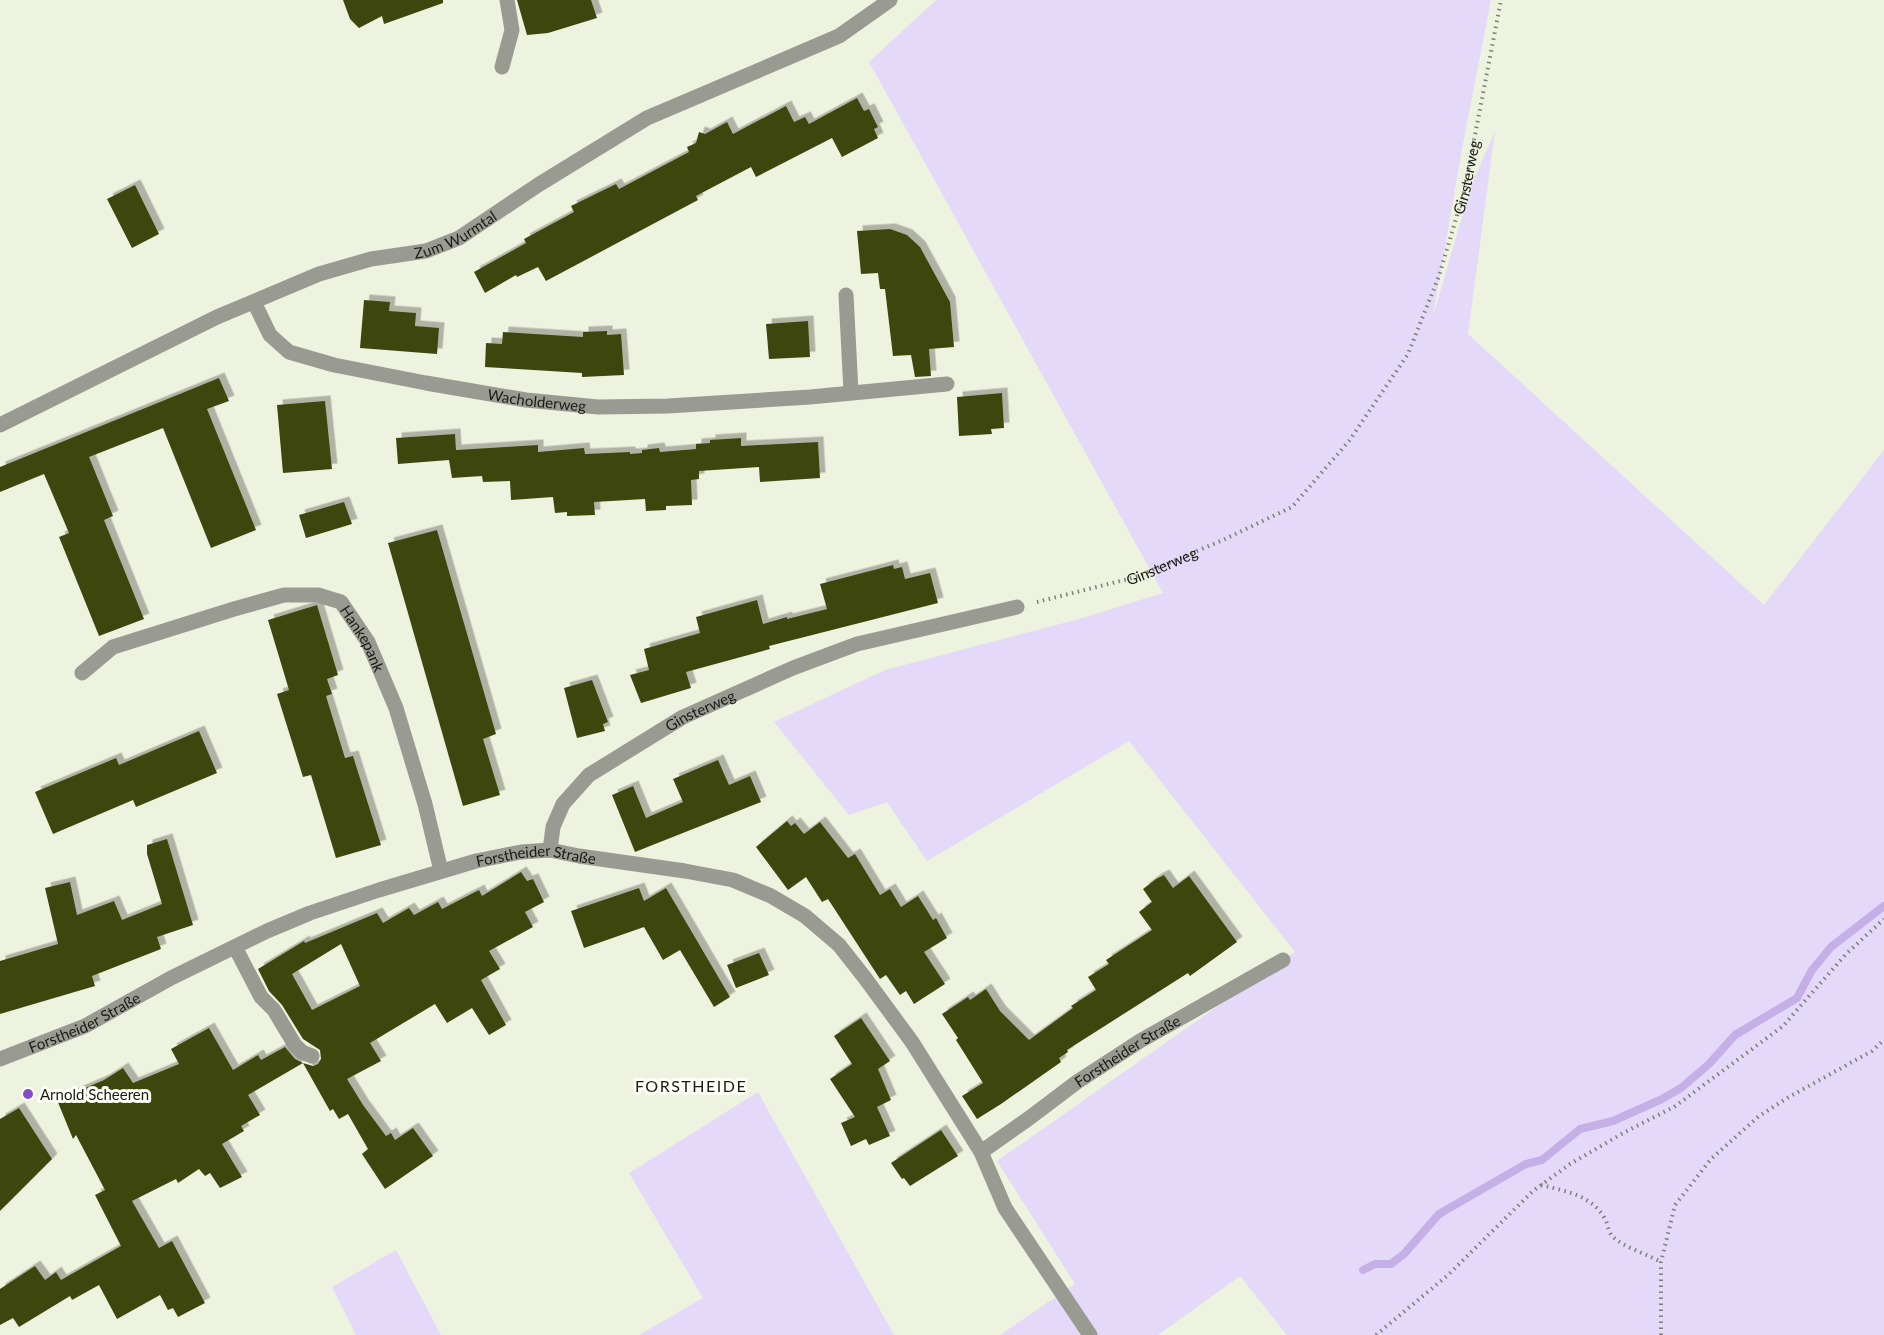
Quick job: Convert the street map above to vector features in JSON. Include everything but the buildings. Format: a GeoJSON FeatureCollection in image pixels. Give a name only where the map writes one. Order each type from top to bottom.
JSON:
{"type":"FeatureCollection","features":[{"type":"Feature","properties":{"kind":"street"},"geometry":{"type":"LineString","coordinates":[[502,66],[512,30],[507,0]]}},
{"type":"Feature","properties":{"kind":"street","name":"Zum Wurmtal"},"geometry":{"type":"LineString","coordinates":[[0,425],[216,317],[319,274],[371,259],[426,250],[459,238],[538,184],[647,118],[839,36],[890,0]]}},
{"type":"Feature","properties":{"kind":"street"},"geometry":{"type":"LineString","coordinates":[[846,295],[851,392]]}},
{"type":"Feature","properties":{"kind":"street","name":"Wacholderweg"},"geometry":{"type":"LineString","coordinates":[[254,302],[270,335],[290,352],[334,365],[526,400],[598,407],[668,406],[946,384]]}},
{"type":"Feature","properties":{"kind":"street","name":"Hankepank"},"geometry":{"type":"LineString","coordinates":[[82,673],[113,647],[284,595],[318,595],[341,602],[368,642],[396,708],[425,804],[441,871]]}},
{"type":"Feature","properties":{"kind":"street","name":"Ginsterweg"},"geometry":{"type":"LineString","coordinates":[[550,850],[553,827],[563,804],[589,775],[683,717],[793,668],[856,644],[1017,607]]}},
{"type":"Feature","properties":{"kind":"street","name":"Forstheider Straße"},"geometry":{"type":"LineString","coordinates":[[0,1059],[85,1026],[171,978],[310,913],[476,861],[521,852],[550,850],[733,880],[771,896],[805,916],[839,945],[912,1042],[981,1152],[1005,1208],[1090,1335]]}},
{"type":"Feature","properties":{"kind":"street"},"geometry":{"type":"LineString","coordinates":[[235,947],[261,997],[274,1010],[295,1045],[302,1052],[312,1056]]}},
{"type":"Feature","properties":{"kind":"street","name":"Forstheider Straße"},"geometry":{"type":"LineString","coordinates":[[981,1152],[1077,1082],[1140,1041],[1283,960]]}},
{"type":"Feature","properties":{"kind":"path","name":"Ginsterweg"},"geometry":{"type":"LineString","coordinates":[[1017,607],[1136,577],[1226,539],[1292,507],[1349,441],[1408,354],[1440,276],[1464,192],[1501,0]]}},
{"type":"Feature","properties":{"kind":"path"},"geometry":{"type":"LineString","coordinates":[[1377,1335],[1448,1275],[1541,1184],[1625,1132],[1674,1107],[1783,1026],[1845,954],[1884,919]]}},
{"type":"Feature","properties":{"kind":"path"},"geometry":{"type":"LineString","coordinates":[[1660,1335],[1661,1262],[1675,1205],[1711,1159],[1759,1116],[1872,1051],[1884,1040]]}},
{"type":"Feature","properties":{"kind":"path"},"geometry":{"type":"LineString","coordinates":[[1541,1184],[1583,1197],[1605,1219],[1610,1234],[1621,1243],[1661,1262]]}},
{"type":"Feature","properties":{"kind":"shaded area"},"geometry":{"type":"Polygon","coordinates":[[[936,0],[1491,0],[1433,316],[1471,186],[1495,131],[1468,334],[1764,605],[1884,450],[1884,1335],[1287,1335],[1240,1276],[1158,1335],[1000,1335],[1075,1284],[997,1161],[1295,952],[1129,741],[927,861],[887,802],[849,815],[774,722],[885,670],[1079,619],[1163,593],[869,62],[936,0]]]}},
{"type":"Feature","properties":{"kind":"shaded area"},"geometry":{"type":"Polygon","coordinates":[[[758,1092],[894,1335],[639,1335],[703,1298],[629,1173],[758,1092]]]}},
{"type":"Feature","properties":{"kind":"shaded area"},"geometry":{"type":"Polygon","coordinates":[[[396,1250],[441,1335],[356,1335],[332,1287],[396,1250]]]}},
{"type":"Feature","properties":{"kind":"waterway"},"geometry":{"type":"LineString","coordinates":[[1363,1270],[1375,1264],[1391,1264],[1404,1254],[1439,1214],[1526,1164],[1542,1160],[1580,1129],[1613,1121],[1681,1088],[1709,1064],[1735,1035],[1797,998],[1812,970],[1831,947],[1884,906]]}},
{"type":"Feature","properties":{"kind":"place","name":"Arnold Scheeren"},"geometry":{"type":"Point","coordinates":[28,1094]}},
{"type":"Feature","properties":{"kind":"district","name":"FORSTHEIDE"},"geometry":{"type":"Point","coordinates":[691,1085]}}]}
